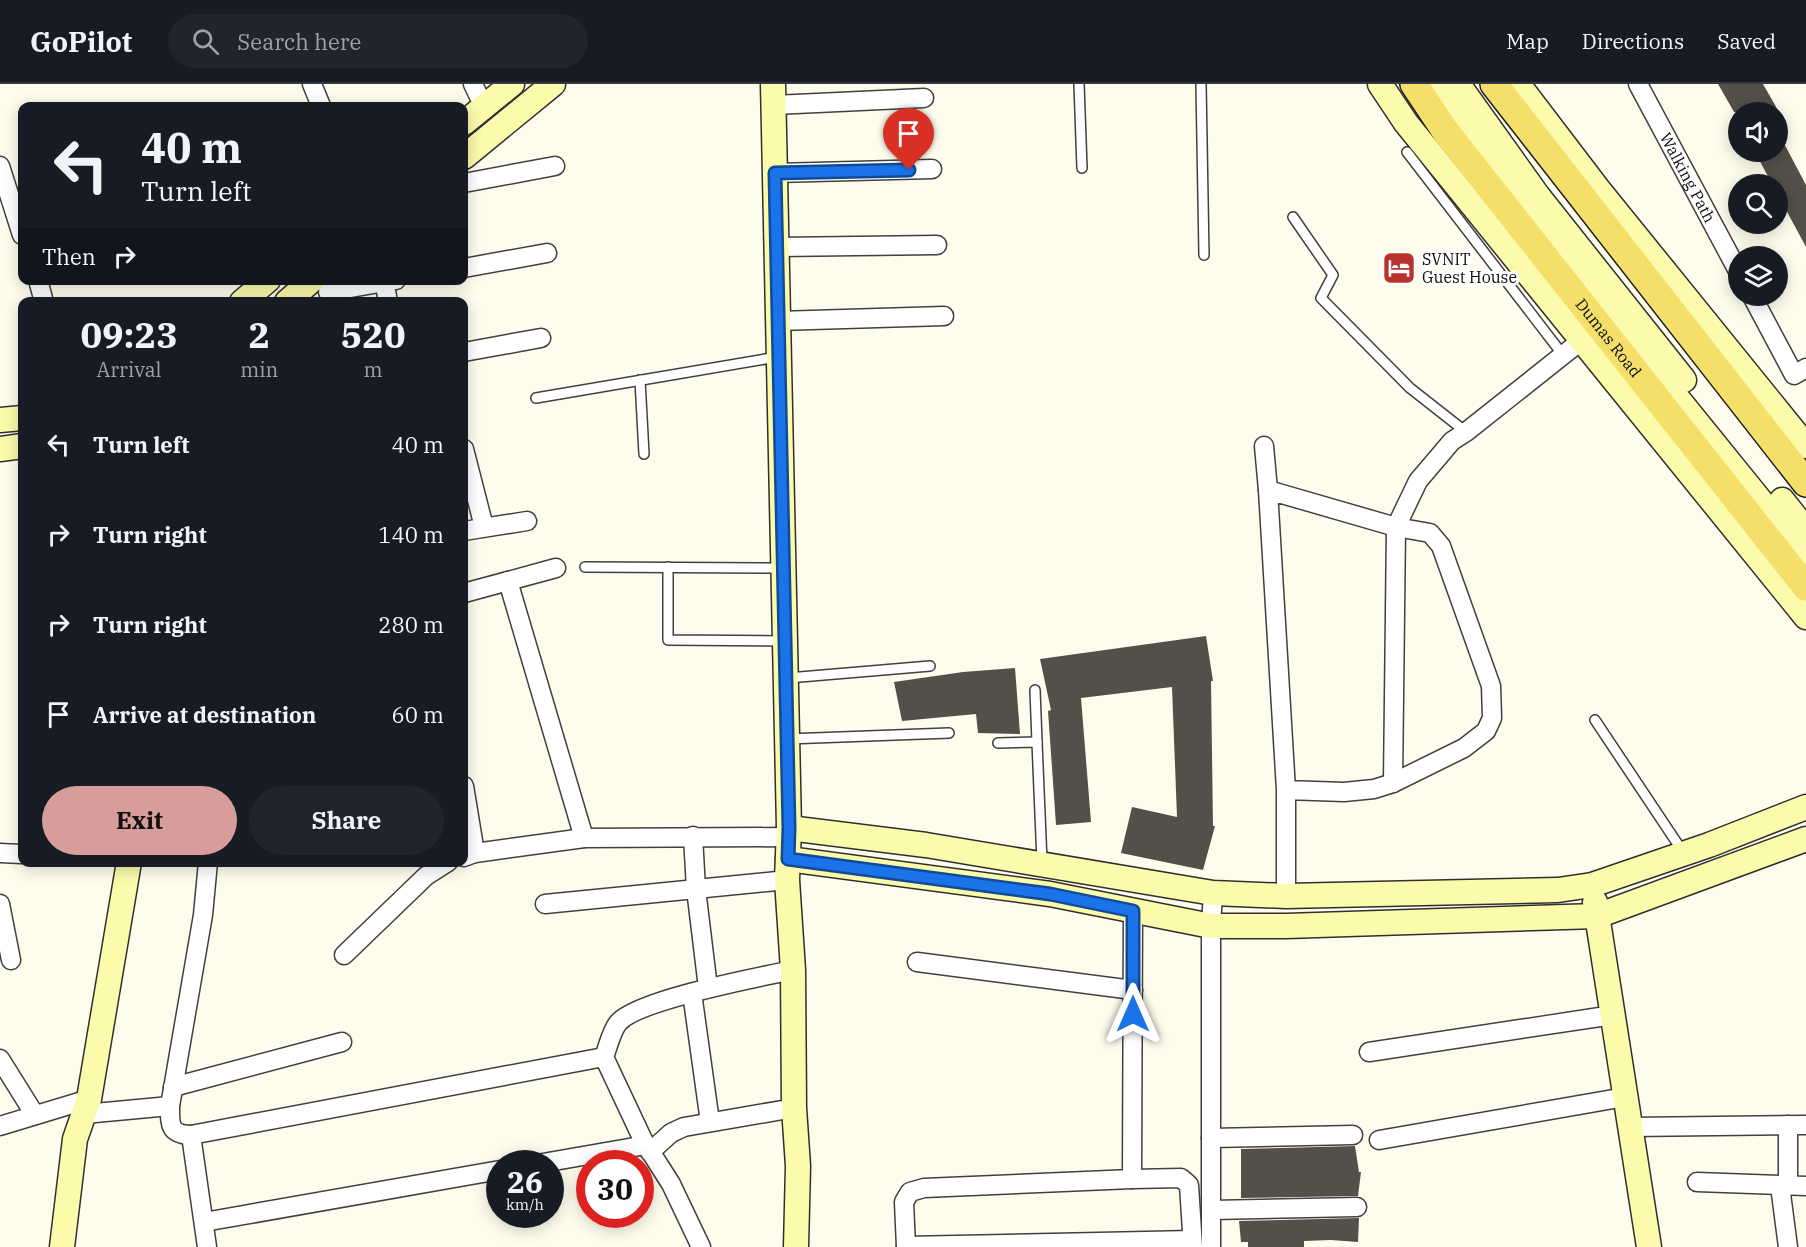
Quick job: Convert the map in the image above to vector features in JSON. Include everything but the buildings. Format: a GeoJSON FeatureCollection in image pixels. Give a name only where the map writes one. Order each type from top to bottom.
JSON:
{"type":"FeatureCollection","features":[{"type":"Feature","properties":{"kind":"main road","name":"Dumas Road"},"geometry":{"type":"LineString","coordinates":[[1414,84],[1446,132],[1806,587]]}},
{"type":"Feature","properties":{"kind":"main road"},"geometry":{"type":"LineString","coordinates":[[1494,84],[1806,483]]}},
{"type":"Feature","properties":{"kind":"street"},"geometry":{"type":"LineString","coordinates":[[312,84],[319,102]]}},
{"type":"Feature","properties":{"kind":"street"},"geometry":{"type":"LineString","coordinates":[[473,84],[484,107]]}},
{"type":"Feature","properties":{"kind":"street"},"geometry":{"type":"LineString","coordinates":[[468,120],[512,84]]}},
{"type":"Feature","properties":{"kind":"street"},"geometry":{"type":"LineString","coordinates":[[468,154],[553,84]]}},
{"type":"Feature","properties":{"kind":"street"},"geometry":{"type":"LineString","coordinates":[[1380,84],[1406,123],[1806,616]]}},
{"type":"Feature","properties":{"kind":"street"},"geometry":{"type":"LineString","coordinates":[[1437,84],[1551,242],[1806,557]]}},
{"type":"Feature","properties":{"kind":"street"},"geometry":{"type":"LineString","coordinates":[[1458,84],[1538,196],[1806,530]]}},
{"type":"Feature","properties":{"kind":"street"},"geometry":{"type":"LineString","coordinates":[[1518,84],[1606,198],[1806,446]]}},
{"type":"Feature","properties":{"kind":"street","name":"Walking Path"},"geometry":{"type":"LineString","coordinates":[[1638,84],[1728,252]]}},
{"type":"Feature","properties":{"kind":"street"},"geometry":{"type":"LineString","coordinates":[[796,1247],[798,1166],[794,1108],[793,970],[788,851],[773,95],[924,98]]}},
{"type":"Feature","properties":{"kind":"street"},"geometry":{"type":"LineString","coordinates":[[0,166],[18,222]]}},
{"type":"Feature","properties":{"kind":"street"},"geometry":{"type":"LineString","coordinates":[[468,182],[555,166]]}},
{"type":"Feature","properties":{"kind":"street"},"geometry":{"type":"LineString","coordinates":[[775,173],[932,170]]}},
{"type":"Feature","properties":{"kind":"street"},"geometry":{"type":"LineString","coordinates":[[777,247],[938,244]]}},
{"type":"Feature","properties":{"kind":"street"},"geometry":{"type":"LineString","coordinates":[[468,267],[547,253]]}},
{"type":"Feature","properties":{"kind":"street"},"geometry":{"type":"LineString","coordinates":[[248,297],[262,285]]}},
{"type":"Feature","properties":{"kind":"street"},"geometry":{"type":"LineString","coordinates":[[297,297],[320,286]]}},
{"type":"Feature","properties":{"kind":"street"},"geometry":{"type":"LineString","coordinates":[[1757,306],[1794,375],[1806,368]]}},
{"type":"Feature","properties":{"kind":"street"},"geometry":{"type":"LineString","coordinates":[[778,321],[944,316]]}},
{"type":"Feature","properties":{"kind":"street"},"geometry":{"type":"LineString","coordinates":[[468,351],[541,338]]}},
{"type":"Feature","properties":{"kind":"street"},"geometry":{"type":"LineString","coordinates":[[1393,783],[1396,527],[1418,481],[1452,441],[1582,340]]}},
{"type":"Feature","properties":{"kind":"street"},"geometry":{"type":"LineString","coordinates":[[0,420],[18,418]]}},
{"type":"Feature","properties":{"kind":"street"},"geometry":{"type":"LineString","coordinates":[[1264,446],[1286,790],[1286,896]]}},
{"type":"Feature","properties":{"kind":"street"},"geometry":{"type":"LineString","coordinates":[[0,449],[18,447]]}},
{"type":"Feature","properties":{"kind":"street"},"geometry":{"type":"LineString","coordinates":[[468,465],[484,527]]}},
{"type":"Feature","properties":{"kind":"street"},"geometry":{"type":"LineString","coordinates":[[1268,490],[1396,527],[1430,533],[1441,546],[1491,686],[1492,718],[1486,731],[1464,748],[1393,783],[1374,789],[1344,792],[1286,790]]}},
{"type":"Feature","properties":{"kind":"street"},"geometry":{"type":"LineString","coordinates":[[468,530],[527,521]]}},
{"type":"Feature","properties":{"kind":"street"},"geometry":{"type":"LineString","coordinates":[[468,592],[556,568]]}},
{"type":"Feature","properties":{"kind":"street"},"geometry":{"type":"LineString","coordinates":[[508,581],[584,838]]}},
{"type":"Feature","properties":{"kind":"street"},"geometry":{"type":"LineString","coordinates":[[545,904],[696,889],[788,851],[926,845],[1213,893],[1286,896],[1558,890],[1592,885],[1685,854],[1806,807]]}},
{"type":"Feature","properties":{"kind":"street"},"geometry":{"type":"LineString","coordinates":[[693,836],[700,990],[711,1122]]}},
{"type":"Feature","properties":{"kind":"street"},"geometry":{"type":"LineString","coordinates":[[469,855],[584,838],[693,836],[1050,894],[1211,926],[1286,926],[1597,916],[1806,839]]}},
{"type":"Feature","properties":{"kind":"street"},"geometry":{"type":"LineString","coordinates":[[0,853],[18,854]]}},
{"type":"Feature","properties":{"kind":"street"},"geometry":{"type":"LineString","coordinates":[[62,1247],[75,1139],[87,1106],[128,867]]}},
{"type":"Feature","properties":{"kind":"street"},"geometry":{"type":"LineString","coordinates":[[208,867],[203,915],[170,1106],[170,1123],[179,1134],[191,1135],[604,1057]]}},
{"type":"Feature","properties":{"kind":"street"},"geometry":{"type":"LineString","coordinates":[[344,955],[426,876],[440,867]]}},
{"type":"Feature","properties":{"kind":"street"},"geometry":{"type":"LineString","coordinates":[[1592,885],[1649,1247]]}},
{"type":"Feature","properties":{"kind":"street"},"geometry":{"type":"LineString","coordinates":[[1212,1247],[1211,926],[1213,893]]}},
{"type":"Feature","properties":{"kind":"street"},"geometry":{"type":"LineString","coordinates":[[0,904],[11,960]]}},
{"type":"Feature","properties":{"kind":"street"},"geometry":{"type":"LineString","coordinates":[[1132,1179],[1133,911]]}},
{"type":"Feature","properties":{"kind":"street"},"geometry":{"type":"LineString","coordinates":[[917,962],[1133,990]]}},
{"type":"Feature","properties":{"kind":"street"},"geometry":{"type":"LineString","coordinates":[[701,1247],[671,1185],[648,1148],[604,1057],[617,1024],[629,1014],[700,990],[793,970]]}},
{"type":"Feature","properties":{"kind":"street"},"geometry":{"type":"LineString","coordinates":[[1369,1052],[1612,1015]]}},
{"type":"Feature","properties":{"kind":"street"},"geometry":{"type":"LineString","coordinates":[[173,1087],[342,1042]]}},
{"type":"Feature","properties":{"kind":"street"},"geometry":{"type":"LineString","coordinates":[[0,1059],[35,1115]]}},
{"type":"Feature","properties":{"kind":"street"},"geometry":{"type":"LineString","coordinates":[[1379,1140],[1625,1097]]}},
{"type":"Feature","properties":{"kind":"street"},"geometry":{"type":"LineString","coordinates":[[0,1126],[35,1115],[87,1106],[170,1106]]}},
{"type":"Feature","properties":{"kind":"street"},"geometry":{"type":"LineString","coordinates":[[564,1160],[648,1148],[678,1130],[794,1108]]}},
{"type":"Feature","properties":{"kind":"street"},"geometry":{"type":"LineString","coordinates":[[1630,1127],[1797,1125],[1788,1247]]}},
{"type":"Feature","properties":{"kind":"street"},"geometry":{"type":"LineString","coordinates":[[191,1135],[207,1247]]}},
{"type":"Feature","properties":{"kind":"street"},"geometry":{"type":"LineString","coordinates":[[1211,1138],[1353,1135]]}},
{"type":"Feature","properties":{"kind":"street"},"geometry":{"type":"LineString","coordinates":[[204,1222],[486,1172]]}},
{"type":"Feature","properties":{"kind":"street"},"geometry":{"type":"LineString","coordinates":[[1181,1178],[1189,1185],[1192,1243],[906,1246],[903,1202],[910,1192],[924,1188],[1132,1179],[1181,1178]]}},
{"type":"Feature","properties":{"kind":"street"},"geometry":{"type":"LineString","coordinates":[[1697,1182],[1792,1186]]}},
{"type":"Feature","properties":{"kind":"street"},"geometry":{"type":"LineString","coordinates":[[1212,1210],[1357,1207]]}},
{"type":"Feature","properties":{"kind":"lane"},"geometry":{"type":"LineString","coordinates":[[1079,84],[1082,168]]}},
{"type":"Feature","properties":{"kind":"lane"},"geometry":{"type":"LineString","coordinates":[[1201,84],[1204,255]]}},
{"type":"Feature","properties":{"kind":"lane"},"geometry":{"type":"LineString","coordinates":[[1407,152],[1563,355]]}},
{"type":"Feature","properties":{"kind":"lane"},"geometry":{"type":"LineString","coordinates":[[1293,217],[1333,275],[1321,298],[1410,388],[1466,432]]}},
{"type":"Feature","properties":{"kind":"lane"},"geometry":{"type":"LineString","coordinates":[[536,398],[779,357]]}},
{"type":"Feature","properties":{"kind":"lane"},"geometry":{"type":"LineString","coordinates":[[640,380],[644,454]]}},
{"type":"Feature","properties":{"kind":"lane"},"geometry":{"type":"LineString","coordinates":[[585,567],[783,568]]}},
{"type":"Feature","properties":{"kind":"lane"},"geometry":{"type":"LineString","coordinates":[[668,567],[668,640],[785,640]]}},
{"type":"Feature","properties":{"kind":"lane"},"geometry":{"type":"LineString","coordinates":[[786,678],[930,666]]}},
{"type":"Feature","properties":{"kind":"lane"},"geometry":{"type":"LineString","coordinates":[[1035,690],[1042,865]]}},
{"type":"Feature","properties":{"kind":"lane"},"geometry":{"type":"LineString","coordinates":[[1596,720],[1685,854]]}},
{"type":"Feature","properties":{"kind":"lane"},"geometry":{"type":"LineString","coordinates":[[787,739],[949,733]]}},
{"type":"Feature","properties":{"kind":"lane"},"geometry":{"type":"LineString","coordinates":[[998,743],[1037,742]]}},
{"type":"Feature","properties":{"kind":"place","name":"SVNIT Guest House"},"geometry":{"type":"Point","coordinates":[1399,268]}},
{"type":"Feature","properties":{"kind":"route"},"geometry":{"type":"LineString","coordinates":[[909,170],[775,173],[788,859],[1050,894],[1133,911],[1133,1014]]}}]}
